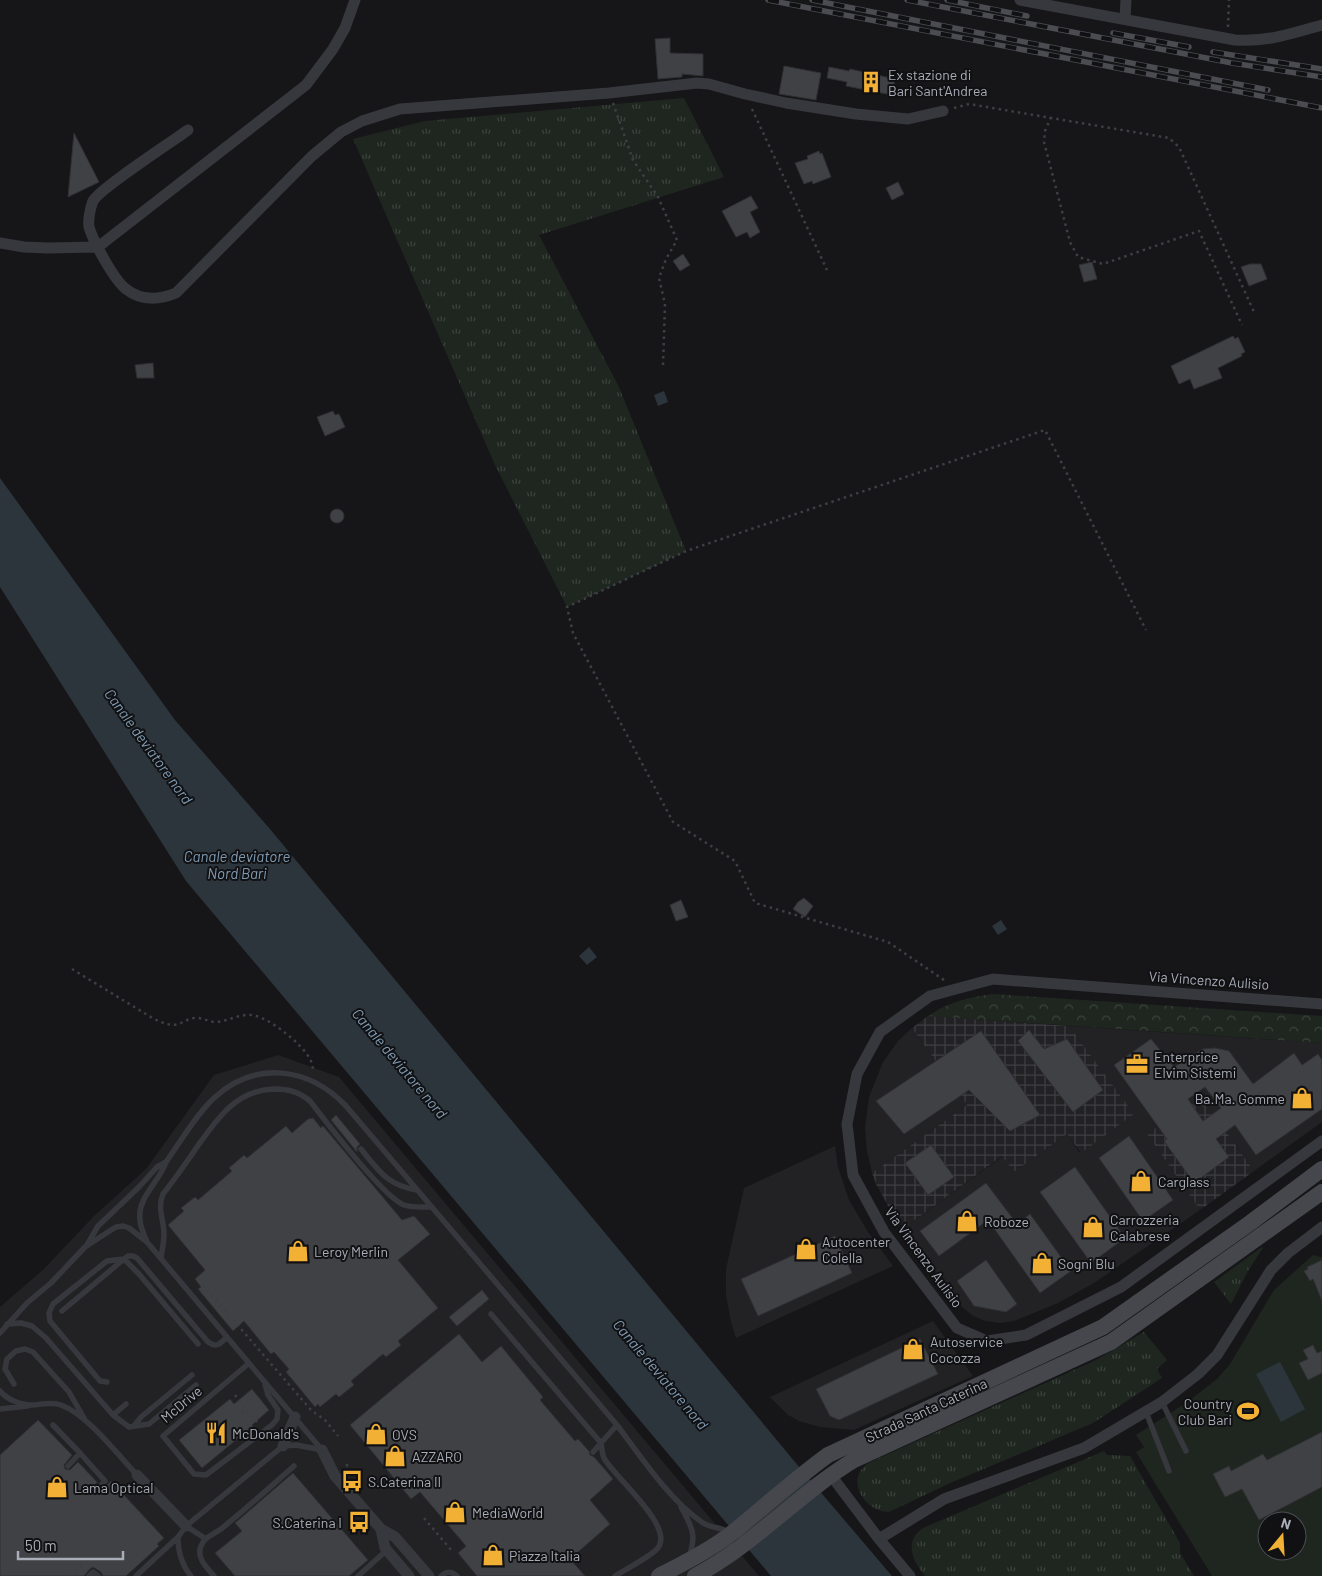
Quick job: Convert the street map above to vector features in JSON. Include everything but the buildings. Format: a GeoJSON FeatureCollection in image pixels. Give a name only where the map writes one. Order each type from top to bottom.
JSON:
{"type":"FeatureCollection","features":[{"type":"Feature","properties":{"kind":"street"},"geometry":{"type":"LineString","coordinates":[[0,243],[24,247],[98,248],[306,85],[333,49],[345,28],[355,0]]}},
{"type":"Feature","properties":{"kind":"street"},"geometry":{"type":"LineString","coordinates":[[1020,0],[1227,39],[1268,40],[1322,25]]}},
{"type":"Feature","properties":{"kind":"street"},"geometry":{"type":"LineString","coordinates":[[1125,19],[1126,0]]}},
{"type":"Feature","properties":{"kind":"street"},"geometry":{"type":"LineString","coordinates":[[188,130],[94,199],[90,213],[89,226],[98,248],[114,275],[125,289],[151,299],[164,298],[176,293],[312,156],[341,132],[362,121],[400,109],[697,83],[709,84],[786,103],[908,120],[943,111]]}},
{"type":"Feature","properties":{"kind":"street","name":"Via Vincenzo Aulisio"},"geometry":{"type":"LineString","coordinates":[[1322,1004],[993,979],[930,996],[880,1032],[857,1074],[847,1124],[853,1175],[884,1232],[957,1328],[987,1341],[1026,1335],[1121,1287],[1322,1141]]}},
{"type":"Feature","properties":{"kind":"street","name":"Strada Santa Caterina"},"geometry":{"type":"LineString","coordinates":[[659,1576],[688,1561],[730,1534],[808,1469],[828,1455],[1103,1326],[1250,1223],[1322,1169]]}},
{"type":"Feature","properties":{"kind":"street","name":"Strada Santa Caterina"},"geometry":{"type":"LineString","coordinates":[[695,1576],[716,1565],[741,1548],[826,1478],[854,1460],[1111,1342],[1322,1192]]}},
{"type":"Feature","properties":{"kind":"street"},"geometry":{"type":"LineString","coordinates":[[879,1539],[944,1499],[1084,1448],[1162,1402],[1198,1374],[1217,1355],[1271,1270],[1322,1227]]}},
{"type":"Feature","properties":{"kind":"street"},"geometry":{"type":"LineString","coordinates":[[283,1446],[295,1417]]}},
{"type":"Feature","properties":{"kind":"street"},"geometry":{"type":"LineString","coordinates":[[322,1450],[335,1476],[381,1529],[395,1537],[429,1576]]}},
{"type":"Feature","properties":{"kind":"street"},"geometry":{"type":"LineString","coordinates":[[137,1475],[186,1526]]}},
{"type":"Feature","properties":{"kind":"street"},"geometry":{"type":"LineString","coordinates":[[826,1478],[910,1576]]}},
{"type":"Feature","properties":{"kind":"street"},"geometry":{"type":"LineString","coordinates":[[381,1529],[385,1548],[408,1576]]}},
{"type":"Feature","properties":{"kind":"lane"},"geometry":{"type":"LineString","coordinates":[[147,1242],[141,1225],[140,1210],[142,1203],[163,1171],[166,1162],[212,1100],[225,1089],[250,1077],[272,1073],[297,1075],[312,1080],[336,1095],[617,1425],[646,1465],[679,1503],[703,1523],[730,1534]]}},
{"type":"Feature","properties":{"kind":"lane"},"geometry":{"type":"LineString","coordinates":[[161,1258],[164,1233],[160,1201],[163,1194],[223,1112],[238,1100],[263,1090],[279,1089],[300,1093],[310,1101],[382,1188],[403,1205],[432,1207]]}},
{"type":"Feature","properties":{"kind":"lane"},"geometry":{"type":"LineString","coordinates":[[360,1149],[386,1179],[403,1188],[417,1190]]}},
{"type":"Feature","properties":{"kind":"lane"},"geometry":{"type":"LineString","coordinates":[[0,1333],[27,1303],[51,1283],[85,1247],[98,1226],[139,1188],[157,1168],[166,1162]]}},
{"type":"Feature","properties":{"kind":"lane"},"geometry":{"type":"LineString","coordinates":[[85,1247],[116,1227],[122,1226],[129,1228],[147,1242],[322,1450]]}},
{"type":"Feature","properties":{"kind":"lane"},"geometry":{"type":"LineString","coordinates":[[62,1311],[128,1256],[137,1258],[208,1342],[216,1345],[226,1338]]}},
{"type":"Feature","properties":{"kind":"lane"},"geometry":{"type":"LineString","coordinates":[[124,1259],[198,1344]]}},
{"type":"Feature","properties":{"kind":"lane"},"geometry":{"type":"LineString","coordinates":[[107,1382],[100,1381],[84,1362],[50,1321],[49,1313],[53,1304],[107,1261],[124,1259]]}},
{"type":"Feature","properties":{"kind":"lane"},"geometry":{"type":"LineString","coordinates":[[491,1314],[601,1443],[604,1457],[661,1529],[662,1541],[657,1549],[615,1576]]}},
{"type":"Feature","properties":{"kind":"lane"},"geometry":{"type":"LineString","coordinates":[[7,1324],[21,1323],[32,1326],[46,1338],[113,1415],[129,1427],[149,1424],[196,1385]]}},
{"type":"Feature","properties":{"kind":"lane"},"geometry":{"type":"LineString","coordinates":[[14,1384],[5,1370],[6,1359],[16,1351],[25,1349],[33,1352],[68,1392],[85,1420],[137,1475]]}},
{"type":"Feature","properties":{"kind":"lane","name":"McDrive"},"geometry":{"type":"LineString","coordinates":[[248,1364],[163,1436],[194,1474],[206,1475],[272,1425],[277,1419],[278,1410],[268,1395],[265,1382]]}},
{"type":"Feature","properties":{"kind":"lane"},"geometry":{"type":"LineString","coordinates":[[134,1426],[141,1417],[192,1375]]}},
{"type":"Feature","properties":{"kind":"lane"},"geometry":{"type":"LineString","coordinates":[[0,1391],[3,1395],[29,1406]]}},
{"type":"Feature","properties":{"kind":"lane"},"geometry":{"type":"LineString","coordinates":[[1162,1402],[1186,1451]]}},
{"type":"Feature","properties":{"kind":"lane"},"geometry":{"type":"LineString","coordinates":[[0,1409],[47,1403],[59,1404],[85,1420]]}},
{"type":"Feature","properties":{"kind":"lane"},"geometry":{"type":"LineString","coordinates":[[113,1415],[126,1404]]}},
{"type":"Feature","properties":{"kind":"lane"},"geometry":{"type":"LineString","coordinates":[[1146,1412],[1168,1471]]}},
{"type":"Feature","properties":{"kind":"lane"},"geometry":{"type":"LineString","coordinates":[[53,1425],[105,1481],[96,1491]]}},
{"type":"Feature","properties":{"kind":"lane"},"geometry":{"type":"LineString","coordinates":[[593,1452],[617,1425]]}},
{"type":"Feature","properties":{"kind":"lane"},"geometry":{"type":"LineString","coordinates":[[136,1576],[186,1526],[283,1446],[296,1445],[322,1450]]}},
{"type":"Feature","properties":{"kind":"lane"},"geometry":{"type":"LineString","coordinates":[[68,1466],[80,1454]]}},
{"type":"Feature","properties":{"kind":"lane"},"geometry":{"type":"LineString","coordinates":[[214,1576],[201,1559],[200,1547],[206,1539],[220,1530],[294,1466]]}},
{"type":"Feature","properties":{"kind":"lane"},"geometry":{"type":"LineString","coordinates":[[679,1503],[694,1532],[694,1540],[688,1561]]}},
{"type":"Feature","properties":{"kind":"lane"},"geometry":{"type":"LineString","coordinates":[[186,1526],[206,1539]]}},
{"type":"Feature","properties":{"kind":"lane"},"geometry":{"type":"LineString","coordinates":[[178,1536],[178,1550],[184,1567],[191,1576]]}},
{"type":"Feature","properties":{"kind":"lane"},"geometry":{"type":"LineString","coordinates":[[358,1576],[387,1550]]}},
{"type":"Feature","properties":{"kind":"lane"},"geometry":{"type":"LineString","coordinates":[[89,1576],[93,1572],[98,1576]]}},
{"type":"Feature","properties":{"kind":"lane"},"geometry":{"type":"LineString","coordinates":[[441,1576],[448,1572],[452,1572],[457,1576]]}},
{"type":"Feature","properties":{"kind":"path"},"geometry":{"type":"LineString","coordinates":[[1227,39],[1229,0]]}},
{"type":"Feature","properties":{"kind":"path"},"geometry":{"type":"LineString","coordinates":[[609,92],[633,160],[658,198],[677,240],[666,259],[659,278],[665,304],[663,366]]}},
{"type":"Feature","properties":{"kind":"path"},"geometry":{"type":"LineString","coordinates":[[745,94],[827,270]]}},
{"type":"Feature","properties":{"kind":"path"},"geometry":{"type":"LineString","coordinates":[[943,111],[969,104],[1169,138],[1179,147],[1255,314]]}},
{"type":"Feature","properties":{"kind":"path"},"geometry":{"type":"LineString","coordinates":[[1051,117],[1045,130],[1044,142],[1070,242],[1078,257],[1103,264],[1200,230],[1242,325]]}},
{"type":"Feature","properties":{"kind":"path"},"geometry":{"type":"LineString","coordinates":[[958,989],[888,942],[755,903],[735,861],[673,822],[573,633],[567,607],[686,551],[1045,430],[1146,630]]}},
{"type":"Feature","properties":{"kind":"path"},"geometry":{"type":"LineString","coordinates":[[72,969],[154,1020],[168,1025],[176,1026],[193,1018],[212,1022],[249,1014],[260,1016],[289,1036],[309,1057],[313,1068],[312,1080]]}},
{"type":"Feature","properties":{"kind":"path"},"geometry":{"type":"LineString","coordinates":[[203,1285],[311,1410],[325,1420],[338,1436]]}},
{"type":"Feature","properties":{"kind":"path"},"geometry":{"type":"LineString","coordinates":[[235,1395],[258,1423]]}},
{"type":"Feature","properties":{"kind":"path"},"geometry":{"type":"LineString","coordinates":[[242,1413],[246,1409]]}},
{"type":"Feature","properties":{"kind":"path"},"geometry":{"type":"LineString","coordinates":[[346,1466],[351,1462]]}},
{"type":"Feature","properties":{"kind":"path"},"geometry":{"type":"LineString","coordinates":[[424,1518],[452,1551]]}},
{"type":"Feature","properties":{"kind":"shaded area"},"geometry":{"type":"Polygon","coordinates":[[[928,1016],[1069,1026],[1134,1114],[1081,1153],[1067,1134],[1014,1172],[1002,1156],[904,1228],[888,1206],[872,1173],[967,1105],[912,1028],[928,1016]]]}},
{"type":"Feature","properties":{"kind":"shaded area"},"geometry":{"type":"Polygon","coordinates":[[[1069,1026],[1322,1043],[1322,1122],[1254,1171],[1201,1096],[1147,1134],[1200,1210],[1094,1283],[1058,1303],[1014,1321],[1000,1323],[985,1321],[973,1316],[962,1307],[904,1228],[1003,1156],[1014,1172],[1067,1134],[1080,1153],[1133,1114],[1069,1026]]]}},
{"type":"Feature","properties":{"kind":"shaded area"},"geometry":{"type":"Polygon","coordinates":[[[912,1028],[967,1105],[872,1173],[867,1151],[865,1128],[869,1097],[883,1062],[898,1041],[912,1028]]]}},
{"type":"Feature","properties":{"kind":"shaded area"},"geometry":{"type":"Polygon","coordinates":[[[278,1055],[339,1077],[759,1576],[0,1576],[0,1307],[44,1269],[94,1216],[146,1169],[214,1075],[278,1055]]]}},
{"type":"Feature","properties":{"kind":"shaded area"},"geometry":{"type":"Polygon","coordinates":[[[1201,1096],[1254,1171],[1200,1210],[1147,1134],[1201,1096]]]}},
{"type":"Feature","properties":{"kind":"shaded area","name":"Autocenter Colella"},"geometry":{"type":"Polygon","coordinates":[[[835,1146],[838,1167],[849,1200],[868,1232],[893,1266],[736,1338],[726,1295],[726,1269],[744,1188],[835,1146]]]}},
{"type":"Feature","properties":{"kind":"shaded area","name":"Autoservice Cocozza"},"geometry":{"type":"Polygon","coordinates":[[[933,1321],[973,1376],[854,1430],[820,1427],[799,1421],[788,1415],[770,1397],[933,1321]]]}},
{"type":"Feature","properties":{"kind":"green space"},"geometry":{"type":"Polygon","coordinates":[[[684,98],[724,177],[539,235],[618,385],[686,551],[567,607],[495,465],[353,139],[425,121],[684,98]]]}},
{"type":"Feature","properties":{"kind":"green space"},"geometry":{"type":"Polygon","coordinates":[[[993,994],[1322,1016],[1322,1043],[928,1016],[959,1001],[993,994]]]}},
{"type":"Feature","properties":{"kind":"green space"},"geometry":{"type":"Polygon","coordinates":[[[1263,1248],[1249,1269],[1231,1304],[1214,1282],[1263,1248]]]}},
{"type":"Feature","properties":{"kind":"green space","name":"Country Club Bari"},"geometry":{"type":"Polygon","coordinates":[[[1313,1255],[1322,1257],[1322,1576],[1212,1576],[1136,1452],[1144,1447],[1136,1435],[1186,1403],[1217,1379],[1230,1364],[1274,1290],[1313,1255]]]}},
{"type":"Feature","properties":{"kind":"green space"},"geometry":{"type":"Polygon","coordinates":[[[1144,1332],[1167,1360],[1157,1369],[1162,1378],[1093,1423],[948,1484],[889,1512],[880,1511],[872,1507],[860,1494],[858,1478],[861,1470],[868,1463],[1096,1360],[1144,1332]]]}},
{"type":"Feature","properties":{"kind":"green space"},"geometry":{"type":"Polygon","coordinates":[[[1104,1451],[1107,1455],[1130,1456],[1180,1543],[1180,1553],[1194,1576],[925,1576],[917,1564],[912,1552],[913,1539],[923,1528],[1104,1451]]]}},
{"type":"Feature","properties":{"kind":"water"},"geometry":{"type":"Polygon","coordinates":[[[664,391],[668,402],[658,406],[654,395],[664,391]]]}},
{"type":"Feature","properties":{"kind":"water","name":"Canale deviatore Nord Bari"},"geometry":{"type":"Polygon","coordinates":[[[0,478],[175,720],[270,829],[795,1462],[892,1576],[771,1576],[186,881],[0,587],[0,478]]]}},
{"type":"Feature","properties":{"kind":"water"},"geometry":{"type":"Polygon","coordinates":[[[1001,920],[1007,929],[998,935],[992,926],[1001,920]]]}},
{"type":"Feature","properties":{"kind":"water"},"geometry":{"type":"Polygon","coordinates":[[[589,947],[597,957],[587,965],[579,956],[589,947]]]}},
{"type":"Feature","properties":{"kind":"water"},"geometry":{"type":"Polygon","coordinates":[[[1280,1362],[1305,1409],[1281,1422],[1256,1374],[1280,1362]]]}},
{"type":"Feature","properties":{"kind":"railway"},"geometry":{"type":"LineString","coordinates":[[768,0],[1322,108]]}},
{"type":"Feature","properties":{"kind":"railway"},"geometry":{"type":"LineString","coordinates":[[812,0],[1268,90]]}},
{"type":"Feature","properties":{"kind":"railway"},"geometry":{"type":"LineString","coordinates":[[907,0],[1232,63],[1322,77]]}},
{"type":"Feature","properties":{"kind":"railway"},"geometry":{"type":"LineString","coordinates":[[947,0],[1027,16]]}},
{"type":"Feature","properties":{"kind":"railway"},"geometry":{"type":"LineString","coordinates":[[1113,33],[1189,47]]}},
{"type":"Feature","properties":{"kind":"railway"},"geometry":{"type":"LineString","coordinates":[[1213,52],[1322,69]]}},
{"type":"Feature","properties":{"kind":"place","name":"Ex stazione di Bari Sant'Andrea"},"geometry":{"type":"Point","coordinates":[871,82]}},
{"type":"Feature","properties":{"kind":"place","name":"Enterprice Elvim Sistemi"},"geometry":{"type":"Point","coordinates":[1137,1064]}},
{"type":"Feature","properties":{"kind":"place","name":"Ba.Ma. Gomme"},"geometry":{"type":"Point","coordinates":[1302,1098]}},
{"type":"Feature","properties":{"kind":"place","name":"Carglass"},"geometry":{"type":"Point","coordinates":[1141,1181]}},
{"type":"Feature","properties":{"kind":"place","name":"Roboze"},"geometry":{"type":"Point","coordinates":[967,1221]}},
{"type":"Feature","properties":{"kind":"place","name":"Carrozzeria Calabrese"},"geometry":{"type":"Point","coordinates":[1093,1227]}},
{"type":"Feature","properties":{"kind":"place","name":"Autocenter Colella"},"geometry":{"type":"Point","coordinates":[806,1249]}},
{"type":"Feature","properties":{"kind":"place","name":"Leroy Merlin"},"geometry":{"type":"Point","coordinates":[298,1251]}},
{"type":"Feature","properties":{"kind":"place","name":"Sogni Blu"},"geometry":{"type":"Point","coordinates":[1042,1263]}},
{"type":"Feature","properties":{"kind":"place","name":"Autoservice Cocozza"},"geometry":{"type":"Point","coordinates":[913,1349]}},
{"type":"Feature","properties":{"kind":"place","name":"Country Club Bari"},"geometry":{"type":"Point","coordinates":[1248,1411]}},
{"type":"Feature","properties":{"kind":"place","name":"McDonald's"},"geometry":{"type":"Point","coordinates":[216,1433]}},
{"type":"Feature","properties":{"kind":"place","name":"OVS"},"geometry":{"type":"Point","coordinates":[376,1434]}},
{"type":"Feature","properties":{"kind":"place","name":"AZZARO"},"geometry":{"type":"Point","coordinates":[395,1456]}},
{"type":"Feature","properties":{"kind":"place","name":"S.Caterina II"},"geometry":{"type":"Point","coordinates":[352,1481]}},
{"type":"Feature","properties":{"kind":"place","name":"Lama Optical"},"geometry":{"type":"Point","coordinates":[57,1487]}},
{"type":"Feature","properties":{"kind":"place","name":"MediaWorld"},"geometry":{"type":"Point","coordinates":[455,1512]}},
{"type":"Feature","properties":{"kind":"place","name":"S.Caterina I"},"geometry":{"type":"Point","coordinates":[359,1522]}},
{"type":"Feature","properties":{"kind":"place","name":"Piazza Italia"},"geometry":{"type":"Point","coordinates":[493,1555]}},
{"type":"Feature","properties":{"kind":"water label","name":"Canale deviatore nord"},"geometry":{"type":"Point","coordinates":[149,746]}},
{"type":"Feature","properties":{"kind":"water label","name":"Canale deviatore nord"},"geometry":{"type":"Point","coordinates":[400,1063]}},
{"type":"Feature","properties":{"kind":"water label","name":"Canale deviatore nord"},"geometry":{"type":"Point","coordinates":[661,1374]}}]}
